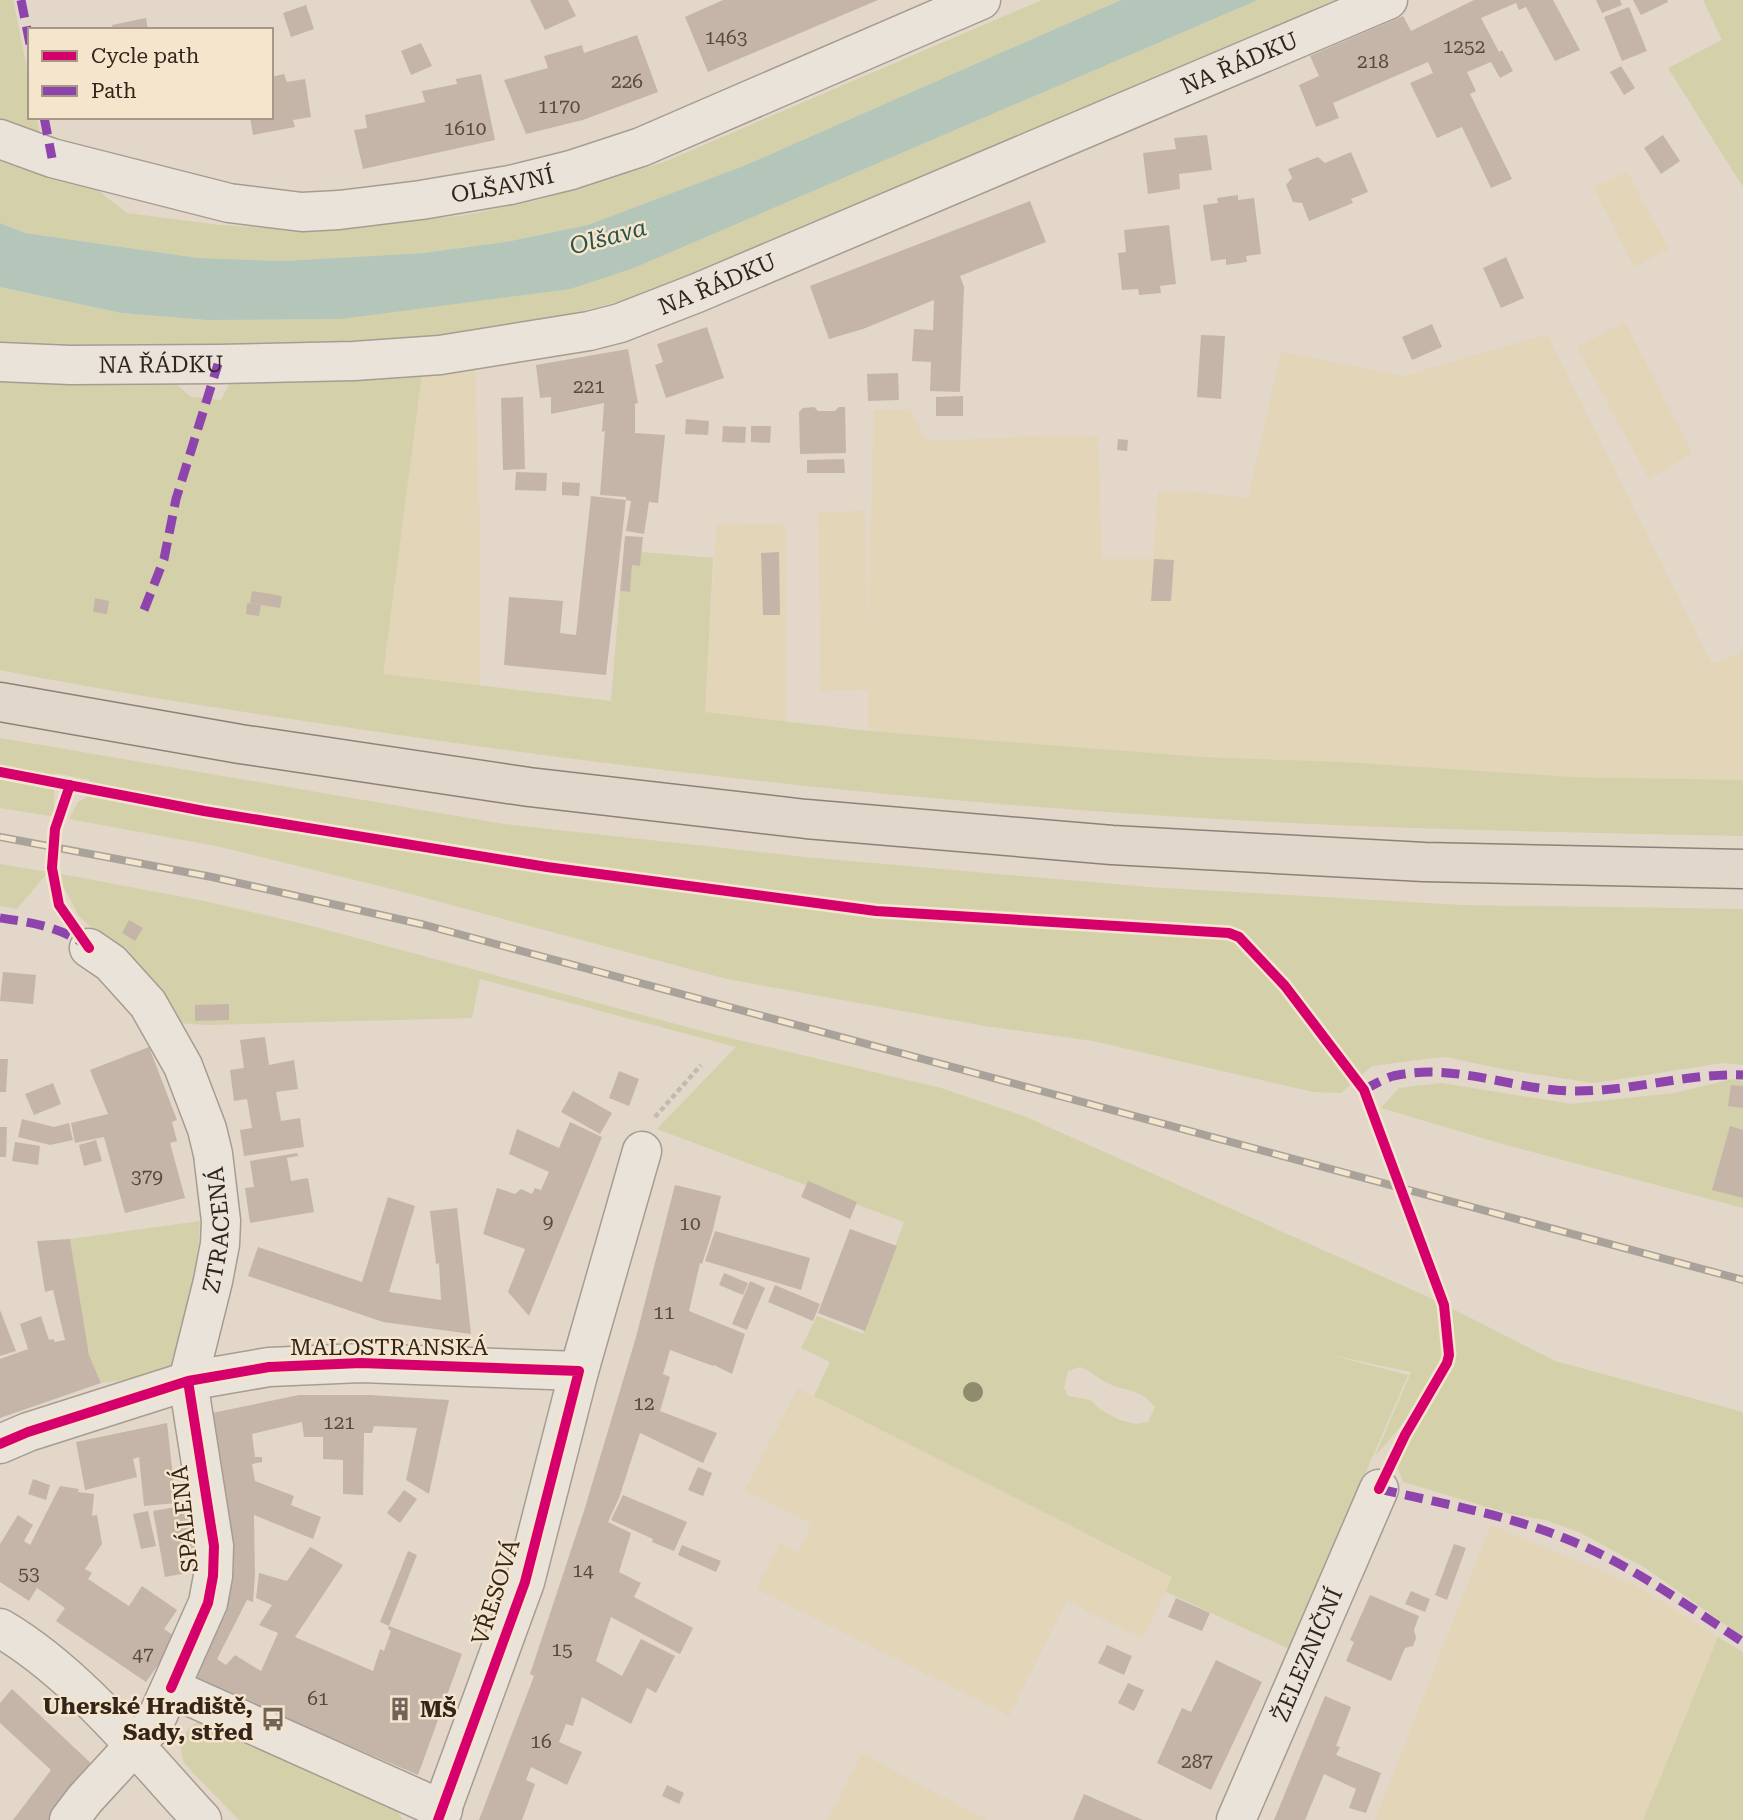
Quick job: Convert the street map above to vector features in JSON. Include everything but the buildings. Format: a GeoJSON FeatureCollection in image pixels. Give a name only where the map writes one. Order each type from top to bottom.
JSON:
{"type":"FeatureCollection","features":[{"type":"Feature","properties":{"kind":"main road"},"geometry":{"type":"LineString","coordinates":[[0,702],[240,744],[529,787],[806,819],[1112,845],[1396,861],[1743,869]]}},
{"type":"Feature","properties":{"kind":"street","name":"OLŠAVNÍ"},"geometry":{"type":"LineString","coordinates":[[0,139],[76,165],[229,203],[302,212],[421,200],[510,185],[571,170],[641,147],[981,0]]}},
{"type":"Feature","properties":{"kind":"street","name":"NA ŘÁDKU"},"geometry":{"type":"LineString","coordinates":[[0,362],[97,365],[354,361],[440,355],[610,325],[697,293],[1388,0]]}},
{"type":"Feature","properties":{"kind":"street","name":"ZTRACENÁ"},"geometry":{"type":"LineString","coordinates":[[89,948],[111,963],[148,1004],[183,1066],[207,1129],[213,1154],[221,1221],[220,1244],[188,1381]]}},
{"type":"Feature","properties":{"kind":"street","name":"VŘESOVÁ"},"geometry":{"type":"LineString","coordinates":[[440,1815],[524,1582],[579,1371],[642,1151]]}},
{"type":"Feature","properties":{"kind":"street","name":"MALOSTRANSKÁ"},"geometry":{"type":"LineString","coordinates":[[0,1444],[28,1432],[188,1381],[269,1367],[361,1363],[579,1371]]}},
{"type":"Feature","properties":{"kind":"street","name":"SPÁLENÁ"},"geometry":{"type":"LineString","coordinates":[[69,1820],[154,1724],[208,1603],[213,1576],[214,1546],[188,1381]]}},
{"type":"Feature","properties":{"kind":"street","name":"ŽELEZNIČNÍ"},"geometry":{"type":"LineString","coordinates":[[1236,1820],[1379,1489]]}},
{"type":"Feature","properties":{"kind":"street"},"geometry":{"type":"LineString","coordinates":[[0,1628],[26,1644],[84,1695],[202,1820]]}},
{"type":"Feature","properties":{"kind":"street"},"geometry":{"type":"LineString","coordinates":[[171,1688],[440,1815]]}},
{"type":"Feature","properties":{"kind":"path"},"geometry":{"type":"LineString","coordinates":[[642,1151],[650,1123],[701,1065]]}},
{"type":"Feature","properties":{"kind":"shaded area"},"geometry":{"type":"Polygon","coordinates":[[[0,0],[13,0],[28,73],[28,119],[37,119],[42,145],[0,129],[0,0]]]}},
{"type":"Feature","properties":{"kind":"shaded area"},"geometry":{"type":"Polygon","coordinates":[[[1042,0],[1121,0],[746,165],[589,225],[505,242],[423,253],[284,261],[198,258],[25,233],[0,223],[0,157],[95,188],[127,213],[220,225],[311,231],[466,215],[535,201],[664,162],[1042,0]]]}},
{"type":"Feature","properties":{"kind":"shaded area"},"geometry":{"type":"Polygon","coordinates":[[[1258,0],[1334,0],[723,267],[637,297],[554,318],[407,343],[0,353],[0,287],[121,313],[206,320],[341,319],[634,268],[1258,0]]]}},
{"type":"Feature","properties":{"kind":"shaded area"},"geometry":{"type":"Polygon","coordinates":[[[1703,0],[1743,0],[1743,187],[1668,68],[1722,40],[1703,0]]]}},
{"type":"Feature","properties":{"kind":"shaded area"},"geometry":{"type":"Polygon","coordinates":[[[1627,172],[1669,249],[1634,267],[1593,187],[1627,172]]]}},
{"type":"Feature","properties":{"kind":"shaded area"},"geometry":{"type":"Polygon","coordinates":[[[1625,322],[1692,453],[1649,479],[1577,347],[1625,322]]]}},
{"type":"Feature","properties":{"kind":"shaded area"},"geometry":{"type":"Polygon","coordinates":[[[1547,334],[1712,664],[1743,652],[1743,780],[1572,777],[1343,762],[1202,757],[868,731],[868,690],[821,691],[818,512],[865,511],[868,634],[874,410],[910,409],[924,438],[938,441],[1058,435],[1098,436],[1102,559],[1153,559],[1158,491],[1187,491],[1248,498],[1281,352],[1404,376],[1547,334]]]}},
{"type":"Feature","properties":{"kind":"shaded area"},"geometry":{"type":"Polygon","coordinates":[[[475,363],[480,540],[480,686],[382,674],[422,373],[475,363]]]}},
{"type":"Feature","properties":{"kind":"shaded area"},"geometry":{"type":"Polygon","coordinates":[[[0,373],[173,381],[191,397],[221,400],[232,379],[422,373],[383,674],[611,701],[620,591],[630,592],[632,565],[640,566],[641,552],[713,558],[705,712],[868,731],[1202,757],[1343,762],[1572,777],[1743,780],[1743,836],[1288,823],[1039,807],[846,790],[461,744],[182,702],[0,670],[0,373]]]}},
{"type":"Feature","properties":{"kind":"shaded area"},"geometry":{"type":"Polygon","coordinates":[[[717,523],[786,525],[786,724],[704,712],[717,523]]]}},
{"type":"Feature","properties":{"kind":"shaded area"},"geometry":{"type":"Polygon","coordinates":[[[0,738],[504,824],[805,857],[1148,887],[1463,905],[1743,909],[1743,1065],[1723,1063],[1594,1083],[1507,1070],[1446,1057],[1372,1066],[1341,1093],[1313,1092],[1093,1041],[985,1026],[727,979],[392,889],[216,846],[69,819],[78,802],[87,797],[90,780],[55,773],[54,805],[57,817],[0,808],[0,738]]]}},
{"type":"Feature","properties":{"kind":"shaded area"},"geometry":{"type":"Polygon","coordinates":[[[0,864],[48,872],[17,909],[0,906],[0,864]]]}},
{"type":"Feature","properties":{"kind":"shaded area"},"geometry":{"type":"Polygon","coordinates":[[[61,874],[204,901],[312,926],[713,1034],[941,1088],[1024,1116],[1437,1301],[1443,1339],[1442,1362],[1423,1397],[1375,1456],[1411,1372],[1326,1354],[1408,1375],[1289,1649],[1166,1592],[1172,1577],[814,1396],[830,1362],[801,1348],[817,1316],[863,1334],[904,1222],[657,1129],[736,1047],[480,979],[472,1018],[207,1025],[178,1023],[106,941],[79,916],[63,886],[61,874]],[[1084,1368],[1068,1371],[1064,1388],[1068,1396],[1090,1400],[1101,1410],[1120,1420],[1136,1424],[1148,1422],[1155,1407],[1150,1401],[1138,1393],[1105,1382],[1084,1368]]]}},
{"type":"Feature","properties":{"kind":"shaded area"},"geometry":{"type":"Polygon","coordinates":[[[1733,1079],[1743,1081],[1743,1208],[1506,1145],[1381,1108],[1399,1088],[1442,1083],[1571,1104],[1674,1093],[1733,1079]]]}},
{"type":"Feature","properties":{"kind":"shaded area"},"geometry":{"type":"Polygon","coordinates":[[[200,1221],[194,1306],[178,1363],[161,1375],[101,1383],[89,1355],[70,1239],[200,1221]]]}},
{"type":"Feature","properties":{"kind":"shaded area"},"geometry":{"type":"Polygon","coordinates":[[[1445,1305],[1555,1361],[1743,1412],[1743,1637],[1647,1569],[1581,1533],[1545,1520],[1511,1514],[1403,1482],[1398,1468],[1409,1439],[1450,1373],[1454,1351],[1445,1305]]]}},
{"type":"Feature","properties":{"kind":"shaded area"},"geometry":{"type":"Polygon","coordinates":[[[798,1388],[1173,1577],[1142,1639],[1067,1601],[1009,1716],[756,1589],[780,1543],[798,1552],[812,1524],[745,1490],[798,1388]]]}},
{"type":"Feature","properties":{"kind":"shaded area"},"geometry":{"type":"Polygon","coordinates":[[[1491,1525],[1635,1585],[1718,1637],[1643,1820],[1375,1820],[1491,1525]]]}},
{"type":"Feature","properties":{"kind":"shaded area"},"geometry":{"type":"Polygon","coordinates":[[[1718,1637],[1743,1652],[1743,1820],[1643,1820],[1718,1637]]]}},
{"type":"Feature","properties":{"kind":"shaded area"},"geometry":{"type":"Polygon","coordinates":[[[199,1721],[383,1793],[403,1820],[239,1820],[184,1763],[180,1745],[189,1728],[199,1721]]]}},
{"type":"Feature","properties":{"kind":"shaded area"},"geometry":{"type":"Polygon","coordinates":[[[862,1754],[987,1820],[827,1820],[862,1754]]]}},
{"type":"Feature","properties":{"kind":"water","name":"Olšava"},"geometry":{"type":"Polygon","coordinates":[[[1121,0],[1258,0],[634,268],[570,289],[341,319],[206,320],[121,313],[0,287],[0,223],[25,233],[198,258],[284,261],[423,253],[505,242],[588,225],[746,165],[1121,0]]]}},
{"type":"Feature","properties":{"kind":"railway"},"geometry":{"type":"LineString","coordinates":[[0,837],[212,877],[425,925],[1743,1280]]}},
{"type":"Feature","properties":{"kind":"marked path"},"geometry":{"type":"LineString","coordinates":[[21,0],[28,34]]}},
{"type":"Feature","properties":{"kind":"marked path"},"geometry":{"type":"LineString","coordinates":[[44,119],[52,158]]}},
{"type":"Feature","properties":{"kind":"marked path"},"geometry":{"type":"LineString","coordinates":[[144,610],[164,559],[176,499],[218,364]]}},
{"type":"Feature","properties":{"kind":"marked path"},"geometry":{"type":"LineString","coordinates":[[0,918],[52,928],[81,942]]}},
{"type":"Feature","properties":{"kind":"marked path"},"geometry":{"type":"LineString","coordinates":[[1364,1090],[1393,1076],[1439,1072],[1573,1091],[1743,1075]]}},
{"type":"Feature","properties":{"kind":"marked path"},"geometry":{"type":"LineString","coordinates":[[1379,1489],[1503,1518],[1574,1542],[1640,1575],[1743,1642]]}},
{"type":"Feature","properties":{"kind":"cycle path"},"geometry":{"type":"LineString","coordinates":[[0,772],[204,811],[547,867],[876,911],[1229,933],[1239,937],[1285,986],[1364,1090],[1444,1305],[1449,1355],[1447,1363],[1405,1435],[1379,1489]]}},
{"type":"Feature","properties":{"kind":"cycle path"},"geometry":{"type":"LineString","coordinates":[[70,785],[55,829],[52,868],[59,905],[89,948]]}},
{"type":"Feature","properties":{"kind":"cycle path"},"geometry":{"type":"LineString","coordinates":[[0,1444],[28,1432],[188,1381],[269,1367],[361,1363],[579,1371],[525,1582],[438,1820]]}},
{"type":"Feature","properties":{"kind":"cycle path"},"geometry":{"type":"LineString","coordinates":[[171,1688],[208,1603],[213,1576],[214,1546],[188,1381]]}},
{"type":"Feature","properties":{"kind":"place","name":"MŠ"},"geometry":{"type":"Point","coordinates":[400,1709]}},
{"type":"Feature","properties":{"kind":"place","name":"Uherské Hradiště, Sady, střed"},"geometry":{"type":"Point","coordinates":[273,1719]}}]}
